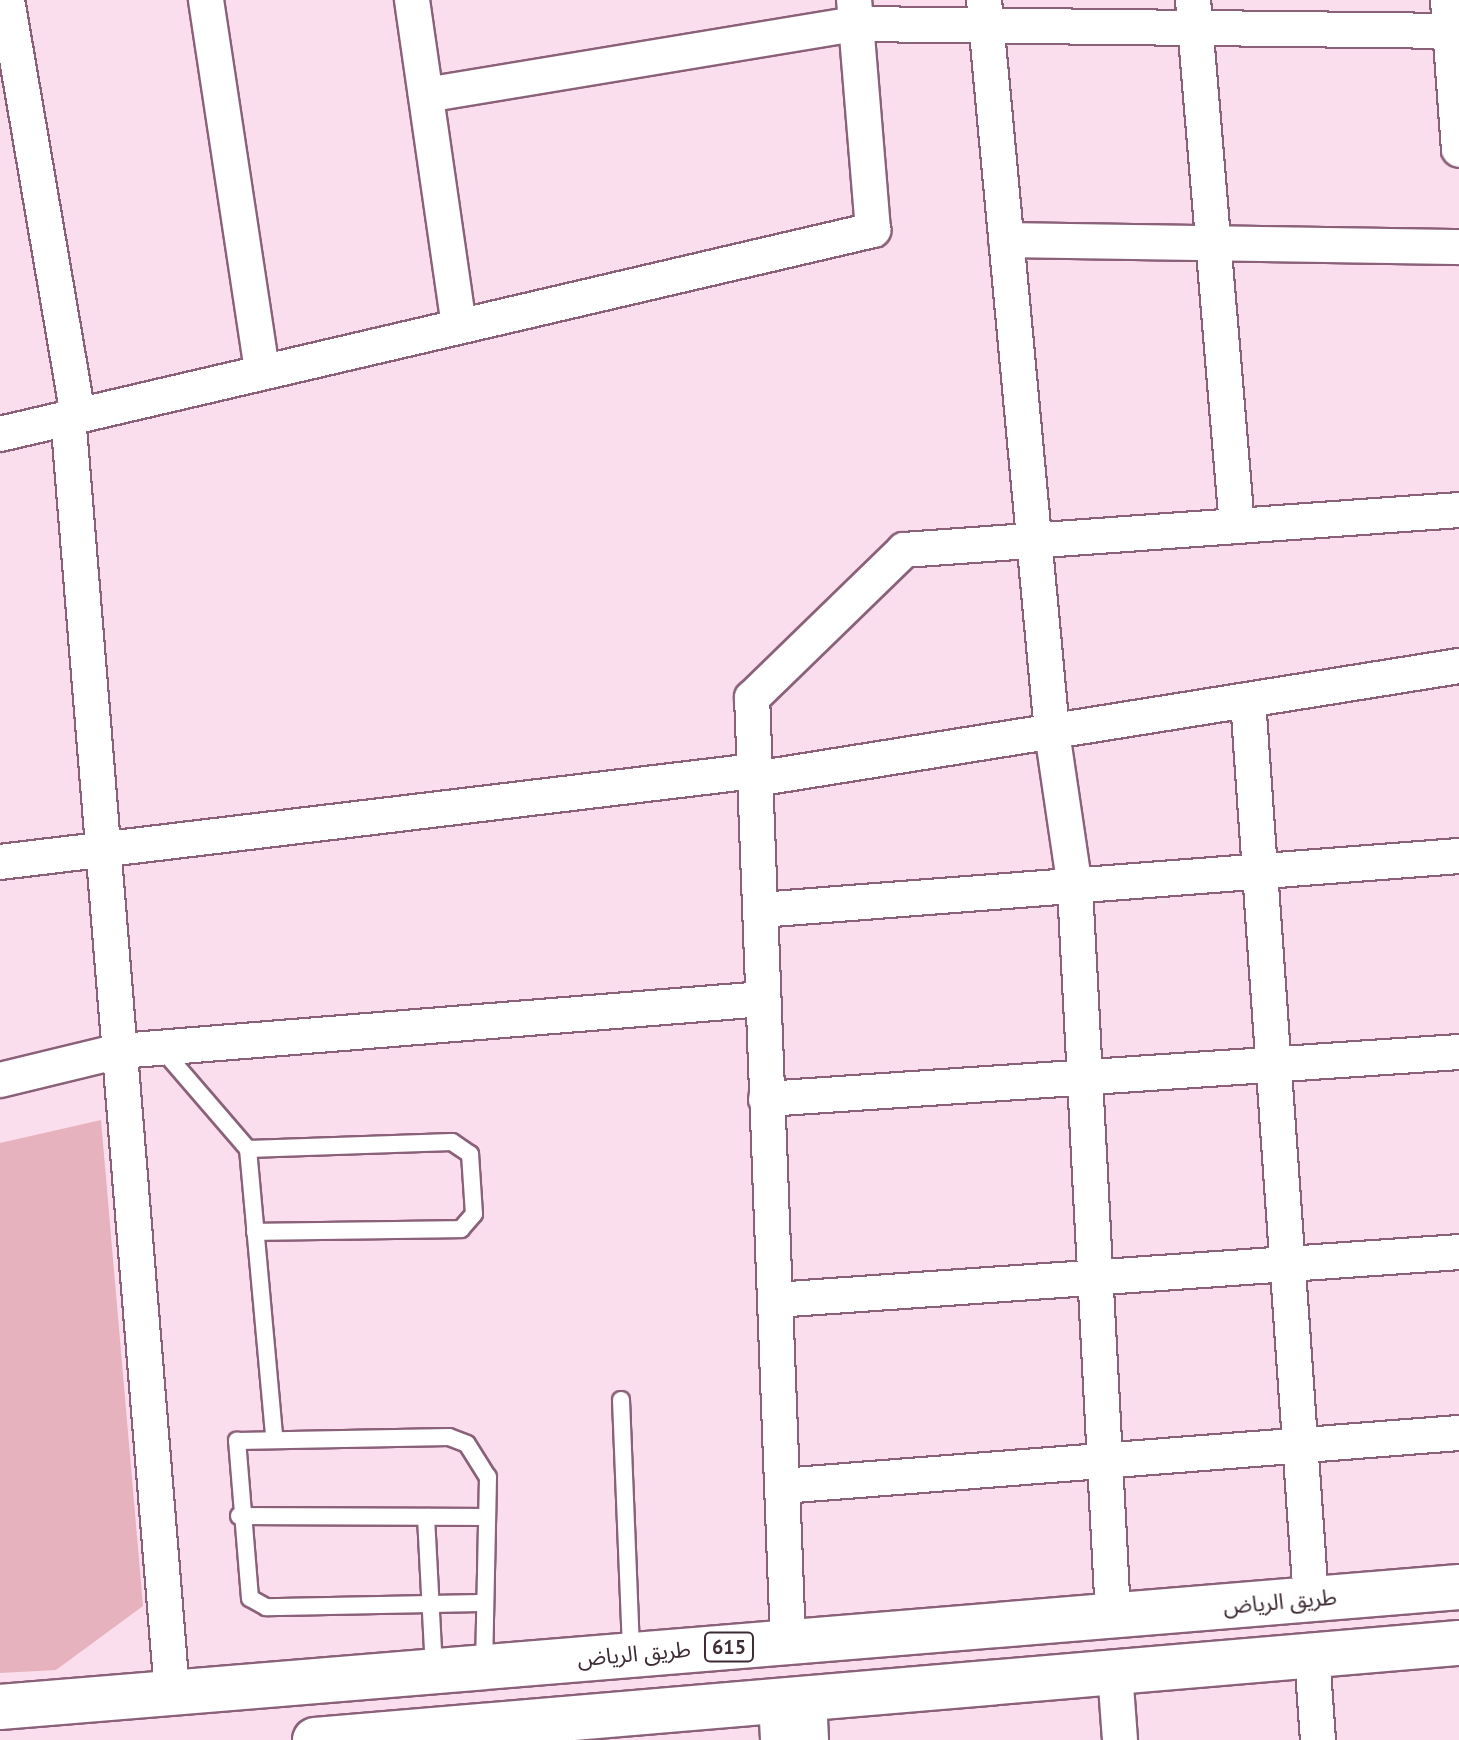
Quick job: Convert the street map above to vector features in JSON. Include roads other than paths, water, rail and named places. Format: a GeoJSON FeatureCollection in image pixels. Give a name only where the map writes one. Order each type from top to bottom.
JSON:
{"type":"FeatureCollection","features":[{"type":"Feature","properties":{"kind":"highway","name":"طريق الرياض"},"geometry":{"type":"LineString","coordinates":[[0,1707],[1459,1587]]}},
{"type":"Feature","properties":{"kind":"highway"},"geometry":{"type":"LineString","coordinates":[[315,1740],[552,1730],[787,1713],[1115,1672],[1459,1643]]}},
{"type":"Feature","properties":{"kind":"street"},"geometry":{"type":"LineString","coordinates":[[0,1],[7,0],[73,415],[103,850],[172,1693]]}},
{"type":"Feature","properties":{"kind":"street"},"geometry":{"type":"LineString","coordinates":[[206,0],[262,371]]}},
{"type":"Feature","properties":{"kind":"street"},"geometry":{"type":"LineString","coordinates":[[412,0],[459,325]]}},
{"type":"Feature","properties":{"kind":"street"},"geometry":{"type":"LineString","coordinates":[[0,434],[873,230],[855,12]]}},
{"type":"Feature","properties":{"kind":"street"},"geometry":{"type":"LineString","coordinates":[[426,95],[855,12],[1194,14],[1453,21],[1459,150]]}},
{"type":"Feature","properties":{"kind":"street"},"geometry":{"type":"LineString","coordinates":[[985,13],[1052,732],[1075,887],[1113,1615]]}},
{"type":"Feature","properties":{"kind":"street"},"geometry":{"type":"LineString","coordinates":[[1194,14],[1237,526]]}},
{"type":"Feature","properties":{"kind":"street"},"geometry":{"type":"LineString","coordinates":[[1006,240],[1459,247]]}},
{"type":"Feature","properties":{"kind":"street"},"geometry":{"type":"LineString","coordinates":[[788,1642],[752,698],[904,550],[1459,510]]}},
{"type":"Feature","properties":{"kind":"street"},"geometry":{"type":"LineString","coordinates":[[0,862],[754,775],[1052,732],[1459,666]]}},
{"type":"Feature","properties":{"kind":"street"},"geometry":{"type":"LineString","coordinates":[[1248,700],[1311,1599]]}},
{"type":"Feature","properties":{"kind":"street"},"geometry":{"type":"LineString","coordinates":[[760,910],[1459,856]]}},
{"type":"Feature","properties":{"kind":"street"},"geometry":{"type":"LineString","coordinates":[[0,1080],[120,1051],[763,999]]}},
{"type":"Feature","properties":{"kind":"street"},"geometry":{"type":"LineString","coordinates":[[766,1099],[1459,1052]]}},
{"type":"Feature","properties":{"kind":"street"},"geometry":{"type":"LineString","coordinates":[[775,1300],[1459,1252]]}},
{"type":"Feature","properties":{"kind":"street"},"geometry":{"type":"LineString","coordinates":[[782,1486],[1459,1433]]}},
{"type":"Feature","properties":{"kind":"street"},"geometry":{"type":"LineString","coordinates":[[1312,1655],[1318,1740]]}},
{"type":"Feature","properties":{"kind":"street"},"geometry":{"type":"LineString","coordinates":[[1115,1672],[1120,1740]]}},
{"type":"Feature","properties":{"kind":"street"},"geometry":{"type":"LineString","coordinates":[[787,1713],[811,1740]]}},
{"type":"Feature","properties":{"kind":"lane"},"geometry":{"type":"LineString","coordinates":[[160,1047],[248,1149],[274,1436]]}},
{"type":"Feature","properties":{"kind":"lane"},"geometry":{"type":"LineString","coordinates":[[248,1149],[452,1142],[470,1154],[474,1214],[461,1229],[255,1232]]}},
{"type":"Feature","properties":{"kind":"lane"},"geometry":{"type":"LineString","coordinates":[[621,1400],[631,1655]]}},
{"type":"Feature","properties":{"kind":"lane"},"geometry":{"type":"LineString","coordinates":[[481,1603],[266,1607],[244,1586],[237,1441],[274,1436],[449,1437],[467,1444],[488,1477],[481,1603],[484,1665]]}},
{"type":"Feature","properties":{"kind":"lane"},"geometry":{"type":"LineString","coordinates":[[239,1516],[486,1517]]}},
{"type":"Feature","properties":{"kind":"lane"},"geometry":{"type":"LineString","coordinates":[[426,1517],[434,1670]]}}]}
